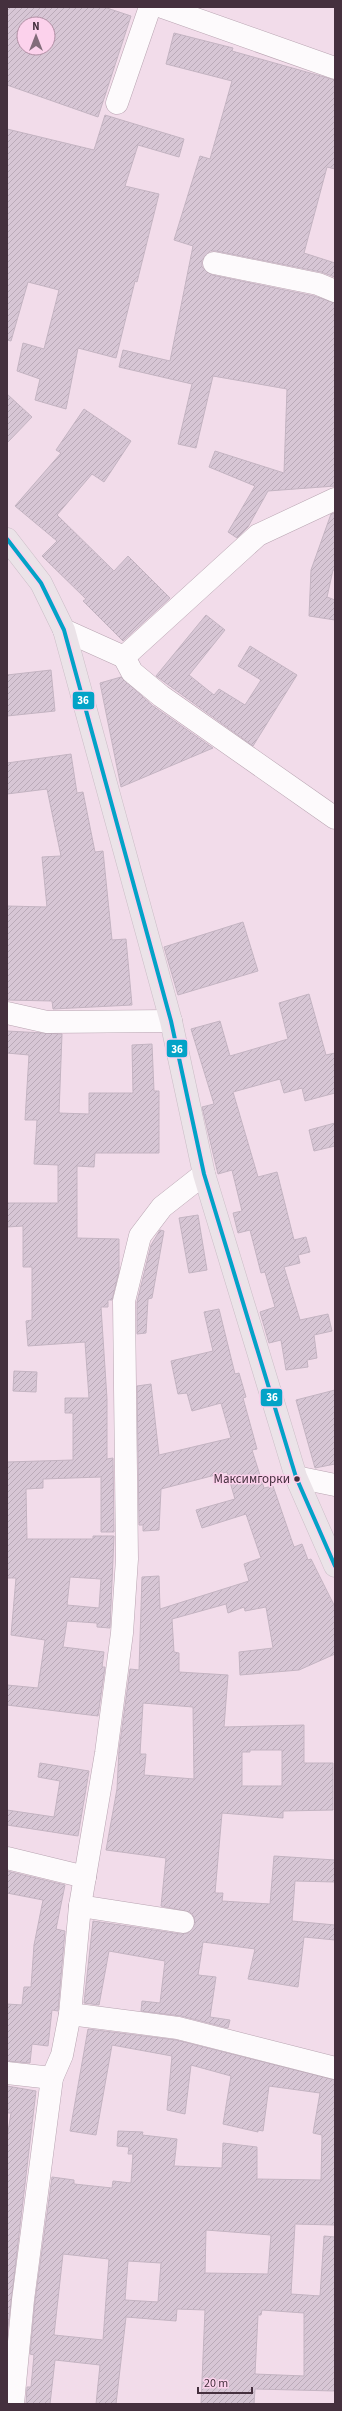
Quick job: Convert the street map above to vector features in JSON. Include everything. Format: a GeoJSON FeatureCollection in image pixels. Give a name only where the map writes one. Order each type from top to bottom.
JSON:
{"type":"FeatureCollection","features":[{"type":"Feature","properties":{"kind":"main road"},"geometry":{"type":"LineString","coordinates":[[10,549],[41,583],[64,630],[171,1021],[204,1174],[296,1478],[335,1566]]}},
{"type":"Feature","properties":{"kind":"street"},"geometry":{"type":"LineString","coordinates":[[117,104],[150,7]]}},
{"type":"Feature","properties":{"kind":"street"},"geometry":{"type":"LineString","coordinates":[[162,7],[335,68]]}},
{"type":"Feature","properties":{"kind":"street"},"geometry":{"type":"LineString","coordinates":[[214,263],[318,284],[335,291]]}},
{"type":"Feature","properties":{"kind":"street"},"geometry":{"type":"LineString","coordinates":[[124,657],[258,535],[335,499]]}},
{"type":"Feature","properties":{"kind":"street"},"geometry":{"type":"LineString","coordinates":[[64,630],[124,657],[132,672],[160,696],[335,818]]}},
{"type":"Feature","properties":{"kind":"street"},"geometry":{"type":"LineString","coordinates":[[7,1013],[47,1022],[171,1021]]}},
{"type":"Feature","properties":{"kind":"street"},"geometry":{"type":"LineString","coordinates":[[13,2404],[23,2300],[52,2078],[62,2055],[70,2014],[80,1906],[106,1753],[122,1634],[127,1552],[124,1301],[140,1236],[162,1207],[204,1174]]}},
{"type":"Feature","properties":{"kind":"street"},"geometry":{"type":"LineString","coordinates":[[296,1478],[335,1485]]}},
{"type":"Feature","properties":{"kind":"street"},"geometry":{"type":"LineString","coordinates":[[7,1858],[85,1877]]}},
{"type":"Feature","properties":{"kind":"street"},"geometry":{"type":"LineString","coordinates":[[80,1906],[183,1922]]}},
{"type":"Feature","properties":{"kind":"street"},"geometry":{"type":"LineString","coordinates":[[70,2014],[178,2028],[335,2068]]}},
{"type":"Feature","properties":{"kind":"street"},"geometry":{"type":"LineString","coordinates":[[7,2073],[52,2078]]}},
{"type":"Feature","properties":{"kind":"building"},"geometry":{"type":"Polygon","coordinates":[[[7,7],[104,7],[131,16],[98,117],[7,85],[7,7]]]}},
{"type":"Feature","properties":{"kind":"building"},"geometry":{"type":"Polygon","coordinates":[[[174,33],[233,48],[232,51],[335,80],[335,169],[327,167],[304,253],[335,263],[335,277],[321,272],[216,251],[210,251],[202,260],[202,267],[212,275],[314,296],[335,303],[335,486],[268,491],[248,527],[237,538],[228,532],[255,486],[209,467],[215,451],[284,473],[287,389],[213,376],[196,448],[178,444],[192,384],[119,367],[123,350],[170,361],[193,246],[174,240],[200,156],[210,159],[232,81],[166,64],[174,33]]]}},
{"type":"Feature","properties":{"kind":"building"},"geometry":{"type":"Polygon","coordinates":[[[105,115],[184,139],[179,157],[138,145],[125,186],[159,194],[137,282],[135,281],[116,358],[78,348],[66,409],[35,400],[40,379],[17,371],[23,343],[44,349],[59,290],[28,282],[11,341],[7,340],[7,129],[94,150],[105,115]]]}},
{"type":"Feature","properties":{"kind":"building"},"geometry":{"type":"Polygon","coordinates":[[[7,394],[32,417],[7,443],[7,394]]]}},
{"type":"Feature","properties":{"kind":"building"},"geometry":{"type":"Polygon","coordinates":[[[84,409],[131,441],[104,482],[92,474],[57,515],[114,571],[128,556],[170,598],[123,641],[83,601],[86,599],[42,556],[57,541],[15,506],[61,453],[56,450],[84,409]]]}},
{"type":"Feature","properties":{"kind":"building"},"geometry":{"type":"Polygon","coordinates":[[[335,513],[335,570],[333,570],[327,597],[335,600],[335,620],[309,616],[311,570],[331,514],[335,513]]]}},
{"type":"Feature","properties":{"kind":"building"},"geometry":{"type":"Polygon","coordinates":[[[206,615],[225,630],[189,675],[214,695],[219,689],[245,705],[261,680],[238,666],[250,646],[297,675],[253,746],[156,676],[206,615]]]}},
{"type":"Feature","properties":{"kind":"building"},"geometry":{"type":"Polygon","coordinates":[[[51,670],[55,711],[7,716],[7,675],[51,670]]]}},
{"type":"Feature","properties":{"kind":"building"},"geometry":{"type":"Polygon","coordinates":[[[121,677],[153,706],[213,748],[121,787],[100,683],[121,677]]]}},
{"type":"Feature","properties":{"kind":"building"},"geometry":{"type":"Polygon","coordinates":[[[71,754],[77,793],[83,792],[95,852],[103,851],[112,940],[126,939],[132,1005],[53,1009],[52,1001],[7,1000],[7,906],[47,907],[42,857],[61,856],[47,789],[7,794],[7,763],[71,754]]]}},
{"type":"Feature","properties":{"kind":"building"},"geometry":{"type":"Polygon","coordinates":[[[243,922],[258,971],[178,995],[164,947],[243,922]]]}},
{"type":"Feature","properties":{"kind":"building"},"geometry":{"type":"Polygon","coordinates":[[[309,994],[326,1055],[335,1053],[335,1093],[305,1101],[302,1088],[284,1093],[280,1079],[233,1092],[258,1177],[277,1172],[294,1240],[306,1237],[310,1252],[298,1255],[300,1263],[284,1267],[300,1320],[328,1314],[332,1331],[314,1335],[317,1358],[307,1360],[308,1367],[286,1370],[281,1340],[269,1343],[260,1312],[275,1307],[265,1272],[261,1273],[250,1230],[238,1233],[233,1213],[242,1211],[232,1170],[218,1174],[202,1107],[214,1104],[191,1029],[220,1021],[230,1056],[288,1039],[279,1003],[309,994]]]}},
{"type":"Feature","properties":{"kind":"building"},"geometry":{"type":"Polygon","coordinates":[[[7,1031],[62,1034],[59,1113],[89,1114],[89,1093],[133,1093],[132,1045],[152,1044],[154,1091],[159,1091],[159,1153],[95,1153],[94,1167],[77,1166],[77,1238],[119,1239],[119,1271],[112,1300],[108,1300],[108,1307],[101,1307],[107,1399],[107,1459],[113,1458],[114,1532],[101,1532],[101,1477],[43,1479],[43,1488],[26,1489],[27,1539],[93,1539],[93,1536],[114,1536],[110,1628],[97,1627],[97,1623],[67,1621],[63,1647],[104,1652],[102,1667],[105,1667],[98,1716],[7,1705],[7,1685],[38,1688],[45,1640],[11,1635],[16,1578],[7,1578],[7,1462],[73,1460],[73,1413],[65,1413],[65,1398],[89,1398],[85,1342],[28,1346],[26,1321],[32,1320],[32,1267],[23,1267],[23,1226],[7,1227],[7,1203],[58,1203],[58,1165],[34,1164],[37,1120],[25,1120],[29,1055],[7,1053],[7,1031]],[[70,1577],[67,1605],[99,1608],[101,1579],[70,1577]]]}},
{"type":"Feature","properties":{"kind":"building"},"geometry":{"type":"Polygon","coordinates":[[[335,1123],[335,1146],[314,1151],[309,1130],[335,1123]]]}},
{"type":"Feature","properties":{"kind":"building"},"geometry":{"type":"Polygon","coordinates":[[[198,1215],[207,1270],[189,1273],[179,1218],[198,1215]]]}},
{"type":"Feature","properties":{"kind":"building"},"geometry":{"type":"Polygon","coordinates":[[[160,1230],[164,1231],[152,1298],[148,1299],[146,1333],[137,1334],[137,1302],[151,1245],[160,1230]]]}},
{"type":"Feature","properties":{"kind":"building"},"geometry":{"type":"Polygon","coordinates":[[[219,1309],[235,1374],[239,1373],[246,1397],[243,1398],[257,1449],[252,1450],[264,1488],[273,1486],[294,1547],[302,1544],[308,1560],[311,1559],[335,1607],[335,1654],[299,1670],[240,1675],[239,1652],[273,1648],[266,1607],[245,1611],[244,1607],[228,1613],[226,1604],[172,1619],[174,1652],[179,1653],[179,1672],[228,1675],[224,1727],[304,1725],[304,1763],[333,1763],[333,1810],[283,1811],[283,1818],[222,1813],[215,1893],[223,1893],[222,1901],[270,1904],[274,1856],[335,1860],[335,1882],[295,1881],[292,1921],[335,1925],[335,1940],[304,1937],[298,1987],[248,1979],[255,1949],[203,1942],[198,1975],[216,1977],[210,2017],[230,2020],[228,2028],[181,2016],[141,2011],[142,2001],[160,2003],[165,1961],[109,1951],[99,2005],[84,2003],[93,1921],[181,1934],[188,1933],[195,1924],[194,1917],[190,1912],[161,1906],[166,1858],[106,1850],[117,1789],[119,1750],[130,1669],[139,1670],[142,1577],[159,1576],[160,1609],[249,1581],[244,1564],[261,1558],[246,1514],[202,1528],[196,1510],[235,1499],[227,1472],[161,1489],[159,1530],[143,1531],[143,1525],[139,1525],[137,1386],[151,1384],[159,1455],[231,1438],[221,1403],[192,1411],[187,1393],[178,1394],[171,1361],[213,1351],[204,1312],[219,1309]],[[143,1703],[140,1754],[146,1754],[144,1775],[194,1779],[193,1707],[143,1703]],[[250,1750],[250,1752],[242,1752],[242,1786],[282,1786],[282,1750],[250,1750]]]}},
{"type":"Feature","properties":{"kind":"building"},"geometry":{"type":"Polygon","coordinates":[[[14,1371],[37,1372],[36,1392],[13,1391],[14,1371]]]}},
{"type":"Feature","properties":{"kind":"building"},"geometry":{"type":"Polygon","coordinates":[[[335,1390],[335,1464],[315,1468],[296,1400],[335,1390]]]}},
{"type":"Feature","properties":{"kind":"building"},"geometry":{"type":"Polygon","coordinates":[[[40,1763],[89,1771],[78,1836],[7,1825],[7,1810],[54,1817],[60,1781],[38,1777],[40,1763]]]}},
{"type":"Feature","properties":{"kind":"building"},"geometry":{"type":"Polygon","coordinates":[[[7,1871],[65,1885],[56,1929],[65,1931],[58,2011],[52,2010],[48,2046],[32,2044],[30,2063],[7,2061],[7,2004],[22,2005],[24,1987],[31,1987],[34,1945],[43,1900],[7,1893],[7,1871]]]}},
{"type":"Feature","properties":{"kind":"building"},"geometry":{"type":"Polygon","coordinates":[[[88,2029],[176,2040],[335,2080],[335,2225],[295,2224],[291,2294],[320,2296],[324,2236],[335,2237],[335,2391],[255,2389],[254,2404],[201,2404],[205,2310],[177,2309],[176,2321],[126,2317],[116,2404],[96,2404],[100,2365],[55,2360],[50,2404],[26,2404],[27,2387],[31,2387],[34,2355],[30,2354],[35,2301],[52,2177],[74,2180],[74,2184],[112,2188],[113,2181],[131,2183],[133,2154],[128,2154],[129,2147],[117,2146],[118,2131],[143,2132],[142,2135],[177,2139],[174,2166],[222,2168],[223,2143],[257,2147],[257,2179],[321,2180],[322,2135],[313,2133],[320,2093],[269,2086],[263,2131],[258,2130],[258,2132],[223,2124],[231,2076],[191,2065],[185,2114],[167,2110],[172,2056],[112,2045],[96,2135],[70,2131],[88,2029]],[[206,2230],[205,2273],[268,2274],[271,2235],[206,2230]],[[63,2254],[54,2335],[103,2340],[109,2259],[63,2254]],[[128,2261],[125,2300],[158,2302],[161,2263],[128,2261]],[[262,2310],[261,2315],[258,2315],[255,2374],[304,2376],[304,2313],[262,2310]]]}},
{"type":"Feature","properties":{"kind":"building"},"geometry":{"type":"Polygon","coordinates":[[[7,2086],[36,2091],[7,2336],[7,2138],[11,2113],[7,2113],[7,2086]]]}},
{"type":"Feature","properties":{"kind":"transit line","name":"36"},"geometry":{"type":"LineString","coordinates":[[7,539],[41,583],[64,630],[171,1021],[204,1174],[296,1477],[335,1566]]}},
{"type":"Feature","properties":{"kind":"place","name":"Максимгорки"},"geometry":{"type":"Point","coordinates":[297,1479]}}]}
